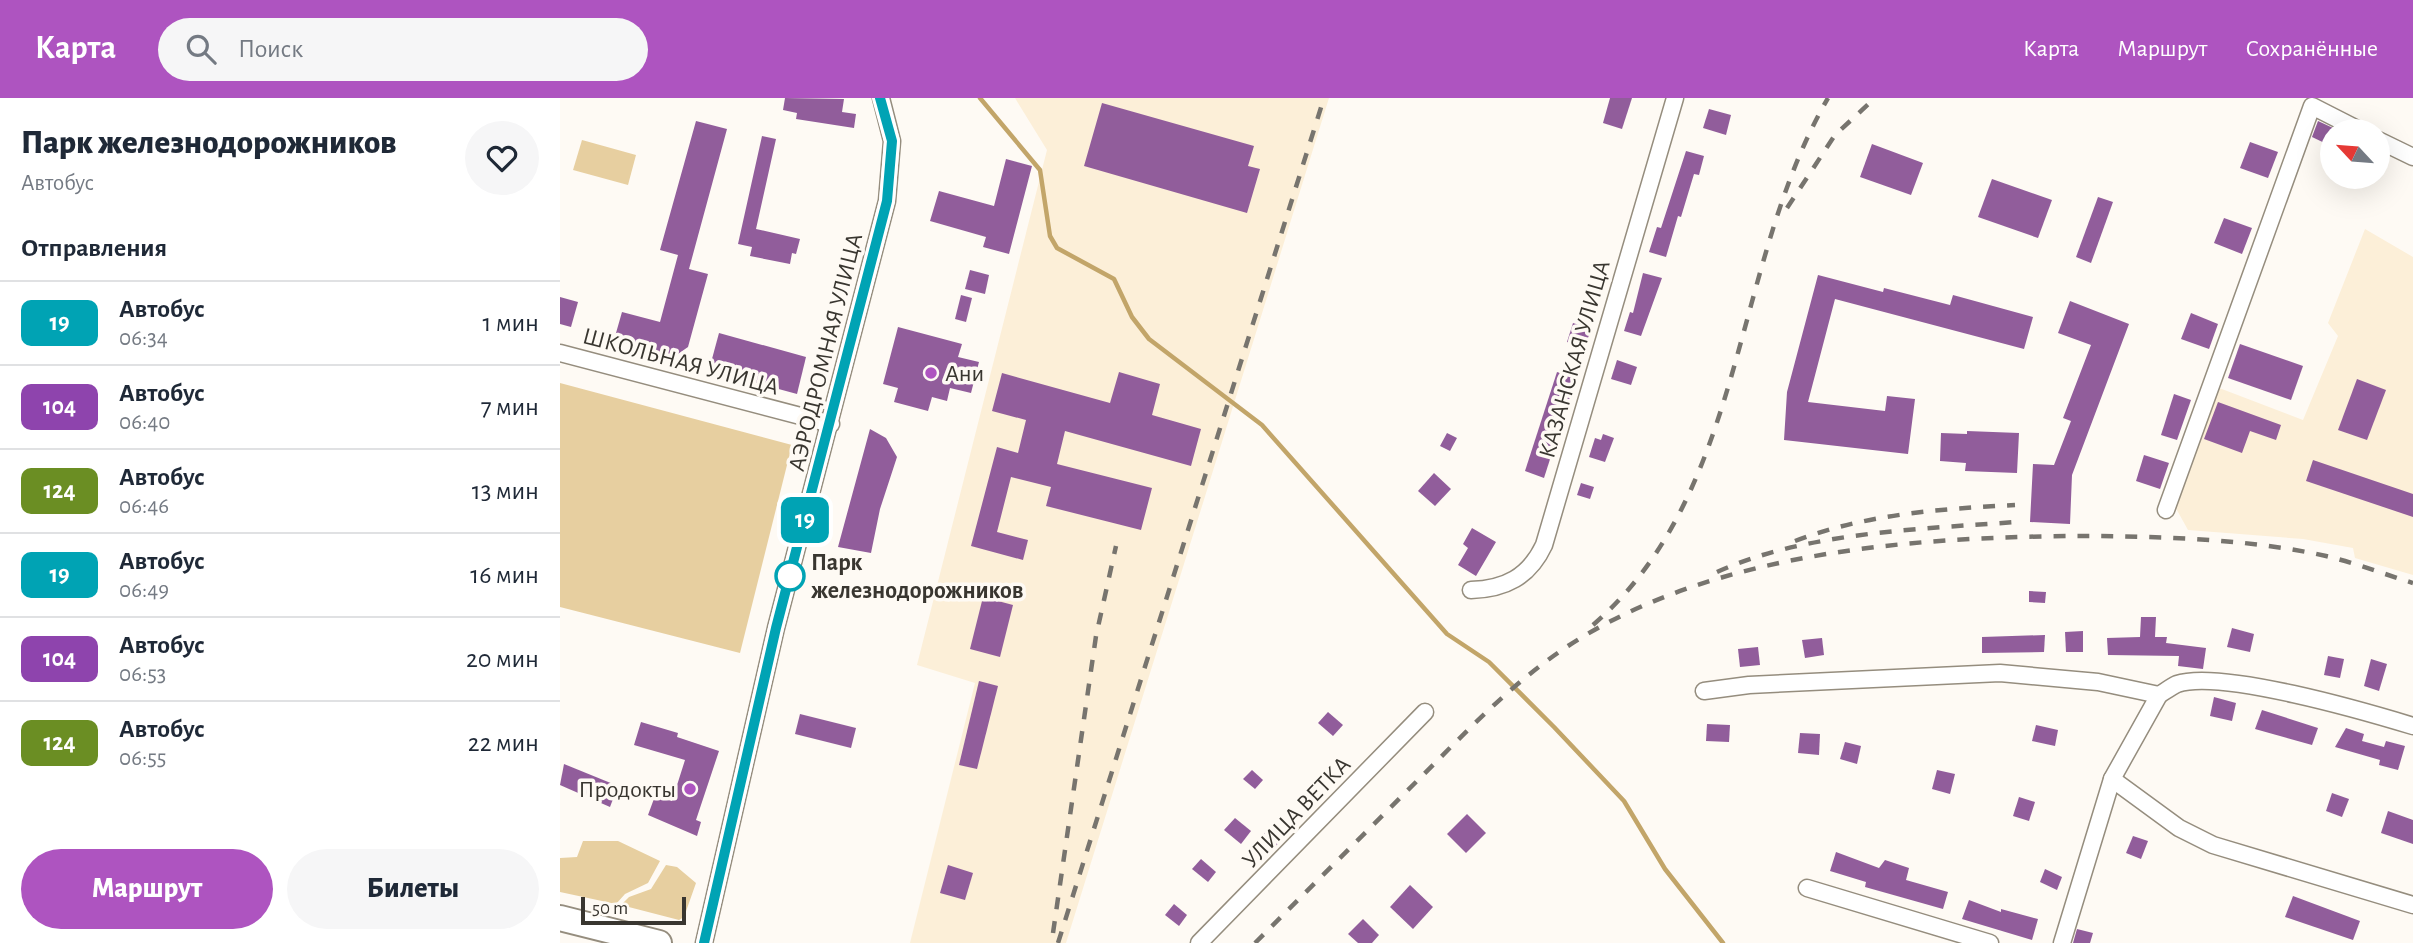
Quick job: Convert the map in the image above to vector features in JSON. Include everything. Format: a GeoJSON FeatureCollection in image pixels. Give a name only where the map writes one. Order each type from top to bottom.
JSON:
{"type":"FeatureCollection","features":[{"type":"Feature","properties":{"kind":"highway"},"geometry":{"type":"LineString","coordinates":[[560,918],[659,943]]}},
{"type":"Feature","properties":{"kind":"street","name":"АЭРОДРОМНАЯ УЛИЦА"},"geometry":{"type":"LineString","coordinates":[[704,943],[776,628],[887,201],[892,141],[880,98]]}},
{"type":"Feature","properties":{"kind":"street","name":"КАЗАНСКАЯ УЛИЦА"},"geometry":{"type":"LineString","coordinates":[[1471,590],[1506,586],[1529,569],[1544,545],[1675,98]]}},
{"type":"Feature","properties":{"kind":"street"},"geometry":{"type":"LineString","coordinates":[[2166,510],[2312,106],[2337,119]]}},
{"type":"Feature","properties":{"kind":"street"},"geometry":{"type":"LineString","coordinates":[[2390,146],[2413,157]]}},
{"type":"Feature","properties":{"kind":"street","name":"ШКОЛЬНАЯ УЛИЦА"},"geometry":{"type":"LineString","coordinates":[[560,353],[831,424]]}},
{"type":"Feature","properties":{"kind":"street"},"geometry":{"type":"LineString","coordinates":[[1704,691],[1749,685],[2000,673],[2098,681],[2159,695]]}},
{"type":"Feature","properties":{"kind":"street"},"geometry":{"type":"LineString","coordinates":[[2063,943],[2112,779],[2159,695],[2178,684],[2221,683],[2354,708],[2413,726]]}},
{"type":"Feature","properties":{"kind":"street","name":"УЛИЦА ВЕТКА"},"geometry":{"type":"LineString","coordinates":[[1199,943],[1425,712]]}},
{"type":"Feature","properties":{"kind":"street"},"geometry":{"type":"LineString","coordinates":[[2112,779],[2179,828],[2213,845],[2413,905]]}},
{"type":"Feature","properties":{"kind":"street"},"geometry":{"type":"LineString","coordinates":[[1807,888],[1990,943]]}},
{"type":"Feature","properties":{"kind":"shaded area"},"geometry":{"type":"Polygon","coordinates":[[[1015,98],[1329,98],[1066,943],[910,943],[975,683],[917,665],[1047,150],[1015,98]]]}},
{"type":"Feature","properties":{"kind":"shaded area"},"geometry":{"type":"Polygon","coordinates":[[[582,140],[636,155],[628,185],[573,170],[582,140]]]}},
{"type":"Feature","properties":{"kind":"shaded area"},"geometry":{"type":"Polygon","coordinates":[[[2365,229],[2413,257],[2413,575],[2355,558],[2353,548],[2303,539],[2188,530],[2173,503],[2214,386],[2303,420],[2338,336],[2328,323],[2365,229]]]}},
{"type":"Feature","properties":{"kind":"shaded area","name":"Парк железнодорожников"},"geometry":{"type":"Polygon","coordinates":[[[560,383],[792,445],[740,653],[560,607],[560,383]]]}},
{"type":"Feature","properties":{"kind":"shaded area"},"geometry":{"type":"Polygon","coordinates":[[[583,841],[618,841],[660,861],[648,883],[625,894],[616,904],[560,892],[560,858],[577,857],[583,841]]]}},
{"type":"Feature","properties":{"kind":"shaded area"},"geometry":{"type":"Polygon","coordinates":[[[666,865],[677,867],[696,883],[684,917],[679,920],[621,905],[629,897],[651,889],[666,865]]]}},
{"type":"Feature","properties":{"kind":"building"},"geometry":{"type":"Polygon","coordinates":[[[785,98],[844,99],[842,112],[856,114],[854,128],[796,119],[797,113],[783,110],[785,98]]]}},
{"type":"Feature","properties":{"kind":"building"},"geometry":{"type":"Polygon","coordinates":[[[1610,98],[1632,98],[1622,129],[1603,123],[1610,98]]]}},
{"type":"Feature","properties":{"kind":"building"},"geometry":{"type":"Polygon","coordinates":[[[1102,103],[1254,146],[1248,166],[1260,169],[1247,213],[1084,166],[1102,103]]]}},
{"type":"Feature","properties":{"kind":"building"},"geometry":{"type":"Polygon","coordinates":[[[1709,109],[1731,115],[1726,135],[1703,128],[1709,109]]]}},
{"type":"Feature","properties":{"kind":"building"},"geometry":{"type":"Polygon","coordinates":[[[696,121],[727,129],[689,269],[708,274],[688,347],[675,356],[614,340],[622,312],[660,322],[678,255],[660,250],[696,121]]]}},
{"type":"Feature","properties":{"kind":"building"},"geometry":{"type":"Polygon","coordinates":[[[2318,121],[2320,141],[2312,137],[2318,121]]]}},
{"type":"Feature","properties":{"kind":"building"},"geometry":{"type":"Polygon","coordinates":[[[762,136],[776,139],[756,229],[800,239],[796,254],[792,253],[790,264],[750,256],[752,247],[738,244],[762,136]]]}},
{"type":"Feature","properties":{"kind":"building"},"geometry":{"type":"Polygon","coordinates":[[[2250,142],[2278,152],[2268,178],[2240,168],[2250,142]]]}},
{"type":"Feature","properties":{"kind":"building"},"geometry":{"type":"Polygon","coordinates":[[[1872,144],[1923,163],[1911,195],[1860,177],[1872,144]]]}},
{"type":"Feature","properties":{"kind":"building"},"geometry":{"type":"Polygon","coordinates":[[[1686,151],[1704,156],[1699,175],[1694,174],[1681,217],[1678,216],[1666,257],[1649,252],[1657,227],[1661,228],[1686,151]]]}},
{"type":"Feature","properties":{"kind":"building"},"geometry":{"type":"Polygon","coordinates":[[[1006,159],[1032,166],[1009,254],[983,247],[986,237],[930,221],[939,191],[994,206],[1006,159]]]}},
{"type":"Feature","properties":{"kind":"building"},"geometry":{"type":"Polygon","coordinates":[[[1992,179],[2052,200],[2038,238],[1978,217],[1992,179]]]}},
{"type":"Feature","properties":{"kind":"building"},"geometry":{"type":"Polygon","coordinates":[[[2098,197],[2113,202],[2091,263],[2076,257],[2098,197]]]}},
{"type":"Feature","properties":{"kind":"building"},"geometry":{"type":"Polygon","coordinates":[[[2224,218],[2252,228],[2242,254],[2214,243],[2224,218]]]}},
{"type":"Feature","properties":{"kind":"building"},"geometry":{"type":"Polygon","coordinates":[[[970,270],[989,275],[985,294],[965,289],[970,270]]]}},
{"type":"Feature","properties":{"kind":"building"},"geometry":{"type":"Polygon","coordinates":[[[1643,273],[1662,278],[1641,336],[1624,331],[1630,312],[1633,313],[1643,273]]]}},
{"type":"Feature","properties":{"kind":"building"},"geometry":{"type":"Polygon","coordinates":[[[1818,275],[1883,292],[1884,288],[1950,305],[1953,295],[2033,317],[2024,349],[1835,299],[1808,402],[1885,411],[1887,396],[1915,399],[1908,454],[1784,440],[1787,392],[1818,275]]]}},
{"type":"Feature","properties":{"kind":"building"},"geometry":{"type":"Polygon","coordinates":[[[961,295],[972,298],[966,322],[955,319],[961,295]]]}},
{"type":"Feature","properties":{"kind":"building"},"geometry":{"type":"Polygon","coordinates":[[[560,297],[578,302],[571,327],[560,324],[560,297]]]}},
{"type":"Feature","properties":{"kind":"building"},"geometry":{"type":"Polygon","coordinates":[[[2070,301],[2129,324],[2072,475],[2070,524],[2030,522],[2033,464],[2054,465],[2071,421],[2063,418],[2091,345],[2058,333],[2070,301]]]}},
{"type":"Feature","properties":{"kind":"building"},"geometry":{"type":"Polygon","coordinates":[[[2191,313],[2218,324],[2209,349],[2181,339],[2191,313]]]}},
{"type":"Feature","properties":{"kind":"building"},"geometry":{"type":"Polygon","coordinates":[[[1573,323],[1591,329],[1585,347],[1567,342],[1573,323]]]}},
{"type":"Feature","properties":{"kind":"building","name":"Ани"},"geometry":{"type":"Polygon","coordinates":[[[898,327],[962,344],[958,357],[979,362],[971,393],[950,388],[947,401],[932,397],[928,411],[894,402],[898,388],[883,384],[898,327]]]}},
{"type":"Feature","properties":{"kind":"building"},"geometry":{"type":"Polygon","coordinates":[[[719,333],[806,357],[797,394],[709,370],[719,333]]]}},
{"type":"Feature","properties":{"kind":"building"},"geometry":{"type":"Polygon","coordinates":[[[2240,344],[2303,366],[2291,400],[2228,378],[2240,344]]]}},
{"type":"Feature","properties":{"kind":"building"},"geometry":{"type":"Polygon","coordinates":[[[1617,360],[1637,367],[1631,385],[1611,379],[1617,360]]]}},
{"type":"Feature","properties":{"kind":"building"},"geometry":{"type":"Polygon","coordinates":[[[1119,372],[1160,384],[1152,415],[1201,429],[1191,466],[1065,431],[1057,464],[1152,488],[1141,530],[1046,506],[1051,487],[1011,477],[997,532],[1028,540],[1023,560],[971,546],[997,447],[1018,453],[1026,420],[992,411],[1002,373],[1110,403],[1119,372]]]}},
{"type":"Feature","properties":{"kind":"building"},"geometry":{"type":"Polygon","coordinates":[[[1557,372],[1576,378],[1544,478],[1525,471],[1557,372]]]}},
{"type":"Feature","properties":{"kind":"building"},"geometry":{"type":"Polygon","coordinates":[[[2357,379],[2386,390],[2367,440],[2338,430],[2357,379]]]}},
{"type":"Feature","properties":{"kind":"building"},"geometry":{"type":"Polygon","coordinates":[[[2174,394],[2191,400],[2177,440],[2161,435],[2174,394]]]}},
{"type":"Feature","properties":{"kind":"building"},"geometry":{"type":"Polygon","coordinates":[[[2218,402],[2281,425],[2276,440],[2250,431],[2242,453],[2204,439],[2218,402]]]}},
{"type":"Feature","properties":{"kind":"building"},"geometry":{"type":"Polygon","coordinates":[[[870,429],[886,438],[897,457],[880,509],[871,553],[838,547],[870,429]]]}},
{"type":"Feature","properties":{"kind":"building"},"geometry":{"type":"Polygon","coordinates":[[[1967,431],[2019,433],[2017,473],[1965,471],[1966,463],[1940,461],[1941,433],[1967,434],[1967,431]]]}},
{"type":"Feature","properties":{"kind":"building"},"geometry":{"type":"Polygon","coordinates":[[[1447,433],[1457,438],[1450,451],[1440,446],[1447,433]]]}},
{"type":"Feature","properties":{"kind":"building"},"geometry":{"type":"Polygon","coordinates":[[[1603,434],[1614,438],[1605,462],[1589,457],[1595,438],[1601,440],[1603,434]]]}},
{"type":"Feature","properties":{"kind":"building"},"geometry":{"type":"Polygon","coordinates":[[[2144,455],[2169,463],[2160,489],[2136,481],[2144,455]]]}},
{"type":"Feature","properties":{"kind":"building"},"geometry":{"type":"Polygon","coordinates":[[[2313,460],[2413,494],[2413,517],[2306,481],[2313,460]]]}},
{"type":"Feature","properties":{"kind":"building"},"geometry":{"type":"Polygon","coordinates":[[[1434,473],[1451,489],[1435,506],[1418,491],[1434,473]]]}},
{"type":"Feature","properties":{"kind":"building"},"geometry":{"type":"Polygon","coordinates":[[[1581,483],[1594,487],[1590,499],[1577,495],[1581,483]]]}},
{"type":"Feature","properties":{"kind":"building"},"geometry":{"type":"Polygon","coordinates":[[[1472,528],[1496,542],[1476,576],[1458,565],[1468,548],[1463,544],[1472,528]]]}},
{"type":"Feature","properties":{"kind":"building"},"geometry":{"type":"Polygon","coordinates":[[[2029,591],[2046,592],[2045,603],[2029,602],[2029,591]]]}},
{"type":"Feature","properties":{"kind":"building"},"geometry":{"type":"Polygon","coordinates":[[[983,597],[1013,605],[1000,657],[970,649],[983,597]]]}},
{"type":"Feature","properties":{"kind":"building"},"geometry":{"type":"Polygon","coordinates":[[[2141,617],[2156,617],[2155,637],[2167,637],[2166,643],[2206,648],[2203,669],[2178,666],[2179,656],[2108,655],[2107,638],[2140,637],[2141,617]]]}},
{"type":"Feature","properties":{"kind":"building"},"geometry":{"type":"Polygon","coordinates":[[[2232,628],[2254,634],[2250,652],[2227,647],[2232,628]]]}},
{"type":"Feature","properties":{"kind":"building"},"geometry":{"type":"Polygon","coordinates":[[[2083,631],[2083,652],[2066,652],[2065,632],[2083,631]]]}},
{"type":"Feature","properties":{"kind":"building"},"geometry":{"type":"Polygon","coordinates":[[[2045,635],[2044,652],[1982,653],[1982,637],[2045,635]]]}},
{"type":"Feature","properties":{"kind":"building"},"geometry":{"type":"Polygon","coordinates":[[[1822,638],[1824,655],[1805,658],[1802,640],[1822,638]]]}},
{"type":"Feature","properties":{"kind":"building"},"geometry":{"type":"Polygon","coordinates":[[[1758,647],[1760,665],[1740,667],[1738,649],[1758,647]]]}},
{"type":"Feature","properties":{"kind":"building"},"geometry":{"type":"Polygon","coordinates":[[[2328,656],[2344,659],[2340,678],[2324,675],[2328,656]]]}},
{"type":"Feature","properties":{"kind":"building"},"geometry":{"type":"Polygon","coordinates":[[[2371,659],[2387,664],[2379,691],[2364,686],[2371,659]]]}},
{"type":"Feature","properties":{"kind":"building"},"geometry":{"type":"Polygon","coordinates":[[[979,681],[998,686],[977,769],[959,765],[979,681]]]}},
{"type":"Feature","properties":{"kind":"building"},"geometry":{"type":"Polygon","coordinates":[[[2214,697],[2236,703],[2232,721],[2210,716],[2214,697]]]}},
{"type":"Feature","properties":{"kind":"building"},"geometry":{"type":"Polygon","coordinates":[[[2262,710],[2318,728],[2312,745],[2255,729],[2262,710]]]}},
{"type":"Feature","properties":{"kind":"building"},"geometry":{"type":"Polygon","coordinates":[[[1328,712],[1343,725],[1333,736],[1318,723],[1328,712]]]}},
{"type":"Feature","properties":{"kind":"building"},"geometry":{"type":"Polygon","coordinates":[[[800,714],[856,728],[851,748],[795,734],[800,714]]]}},
{"type":"Feature","properties":{"kind":"building"},"geometry":{"type":"Polygon","coordinates":[[[641,722],[678,733],[677,737],[719,751],[696,820],[701,822],[697,836],[648,815],[655,796],[672,801],[685,760],[634,745],[641,722]]]}},
{"type":"Feature","properties":{"kind":"building"},"geometry":{"type":"Polygon","coordinates":[[[1707,724],[1730,725],[1729,742],[1706,741],[1707,724]]]}},
{"type":"Feature","properties":{"kind":"building"},"geometry":{"type":"Polygon","coordinates":[[[2036,725],[2058,730],[2055,746],[2032,741],[2036,725]]]}},
{"type":"Feature","properties":{"kind":"building"},"geometry":{"type":"Polygon","coordinates":[[[2346,728],[2364,734],[2362,741],[2384,747],[2386,741],[2405,746],[2398,770],[2379,765],[2380,760],[2335,747],[2346,728]]]}},
{"type":"Feature","properties":{"kind":"building"},"geometry":{"type":"Polygon","coordinates":[[[1800,733],[1820,734],[1819,755],[1798,753],[1800,733]]]}},
{"type":"Feature","properties":{"kind":"building"},"geometry":{"type":"Polygon","coordinates":[[[1845,742],[1861,746],[1857,764],[1840,759],[1845,742]]]}},
{"type":"Feature","properties":{"kind":"building"},"geometry":{"type":"Polygon","coordinates":[[[564,764],[618,786],[610,807],[560,785],[564,764]]]}},
{"type":"Feature","properties":{"kind":"building"},"geometry":{"type":"Polygon","coordinates":[[[1252,770],[1263,780],[1255,789],[1243,779],[1252,770]]]}},
{"type":"Feature","properties":{"kind":"building"},"geometry":{"type":"Polygon","coordinates":[[[1937,770],[1955,774],[1950,794],[1932,789],[1937,770]]]}},
{"type":"Feature","properties":{"kind":"building"},"geometry":{"type":"Polygon","coordinates":[[[2332,793],[2349,799],[2342,817],[2326,811],[2332,793]]]}},
{"type":"Feature","properties":{"kind":"building"},"geometry":{"type":"Polygon","coordinates":[[[2019,797],[2035,802],[2029,821],[2013,816],[2019,797]]]}},
{"type":"Feature","properties":{"kind":"building"},"geometry":{"type":"Polygon","coordinates":[[[2388,811],[2413,820],[2413,844],[2381,833],[2388,811]]]}},
{"type":"Feature","properties":{"kind":"building"},"geometry":{"type":"Polygon","coordinates":[[[1467,814],[1486,833],[1466,853],[1447,834],[1467,814]]]}},
{"type":"Feature","properties":{"kind":"building"},"geometry":{"type":"Polygon","coordinates":[[[1235,818],[1251,831],[1241,844],[1224,830],[1235,818]]]}},
{"type":"Feature","properties":{"kind":"building"},"geometry":{"type":"Polygon","coordinates":[[[1272,825],[1284,837],[1274,848],[1262,836],[1272,825]]]}},
{"type":"Feature","properties":{"kind":"building"},"geometry":{"type":"Polygon","coordinates":[[[2133,836],[2148,841],[2141,859],[2126,853],[2133,836]]]}},
{"type":"Feature","properties":{"kind":"building"},"geometry":{"type":"Polygon","coordinates":[[[1836,852],[1879,868],[1885,860],[1909,868],[1906,880],[1948,892],[1943,909],[1865,887],[1866,882],[1830,871],[1836,852]]]}},
{"type":"Feature","properties":{"kind":"building"},"geometry":{"type":"Polygon","coordinates":[[[1201,859],[1216,872],[1208,882],[1192,869],[1201,859]]]}},
{"type":"Feature","properties":{"kind":"building"},"geometry":{"type":"Polygon","coordinates":[[[948,865],[973,873],[965,900],[940,893],[948,865]]]}},
{"type":"Feature","properties":{"kind":"building"},"geometry":{"type":"Polygon","coordinates":[[[2045,869],[2062,877],[2057,890],[2040,882],[2045,869]]]}},
{"type":"Feature","properties":{"kind":"building"},"geometry":{"type":"Polygon","coordinates":[[[1410,885],[1433,907],[1413,929],[1390,907],[1410,885]]]}},
{"type":"Feature","properties":{"kind":"building"},"geometry":{"type":"Polygon","coordinates":[[[2293,896],[2360,921],[2353,940],[2285,917],[2293,896]]]}},
{"type":"Feature","properties":{"kind":"building"},"geometry":{"type":"Polygon","coordinates":[[[1969,900],[2001,912],[2001,909],[2038,919],[2032,940],[1962,919],[1969,900]]]}},
{"type":"Feature","properties":{"kind":"building"},"geometry":{"type":"Polygon","coordinates":[[[1174,904],[1187,915],[1179,926],[1165,915],[1174,904]]]}},
{"type":"Feature","properties":{"kind":"building"},"geometry":{"type":"Polygon","coordinates":[[[1363,919],[1379,935],[1372,943],[1358,943],[1348,934],[1363,919]]]}},
{"type":"Feature","properties":{"kind":"building"},"geometry":{"type":"Polygon","coordinates":[[[2077,929],[2093,933],[2090,943],[2073,943],[2077,929]]]}},
{"type":"Feature","properties":{"kind":"waterway"},"geometry":{"type":"LineString","coordinates":[[980,98],[1040,170],[1050,236],[1057,248],[1114,279],[1132,317],[1149,339],[1262,425],[1447,634],[1489,662],[1554,727],[1624,801],[1665,869],[1723,943]]}},
{"type":"Feature","properties":{"kind":"railway"},"geometry":{"type":"LineString","coordinates":[[1058,943],[1324,98]]}},
{"type":"Feature","properties":{"kind":"railway"},"geometry":{"type":"LineString","coordinates":[[1593,625],[1643,571],[1681,510],[1709,444],[1732,374],[1772,232],[1796,163],[1828,98]]}},
{"type":"Feature","properties":{"kind":"railway"},"geometry":{"type":"LineString","coordinates":[[1787,208],[1835,135],[1875,98]]}},
{"type":"Feature","properties":{"kind":"railway"},"geometry":{"type":"LineString","coordinates":[[1795,541],[1849,525],[1903,514],[2015,505]]}},
{"type":"Feature","properties":{"kind":"railway"},"geometry":{"type":"LineString","coordinates":[[1717,572],[1787,548],[1825,540],[1903,530],[2016,522]]}},
{"type":"Feature","properties":{"kind":"railway"},"geometry":{"type":"LineString","coordinates":[[1255,943],[1473,725],[1528,675],[1568,646],[1626,614],[1688,588],[1753,569],[1889,545],[2092,536],[2239,542],[2297,550],[2359,565],[2413,583]]}},
{"type":"Feature","properties":{"kind":"railway"},"geometry":{"type":"LineString","coordinates":[[1053,933],[1096,636],[1116,546]]}},
{"type":"Feature","properties":{"kind":"bus line","name":"19"},"geometry":{"type":"LineString","coordinates":[[704,943],[776,628],[887,201],[892,141],[880,98]]}},
{"type":"Feature","properties":{"kind":"place","name":"Ани"},"geometry":{"type":"Point","coordinates":[931,373]}},
{"type":"Feature","properties":{"kind":"place","name":"Парк железнодорожников"},"geometry":{"type":"Point","coordinates":[790,576]}},
{"type":"Feature","properties":{"kind":"place","name":"Продокты"},"geometry":{"type":"Point","coordinates":[690,789]}}]}
